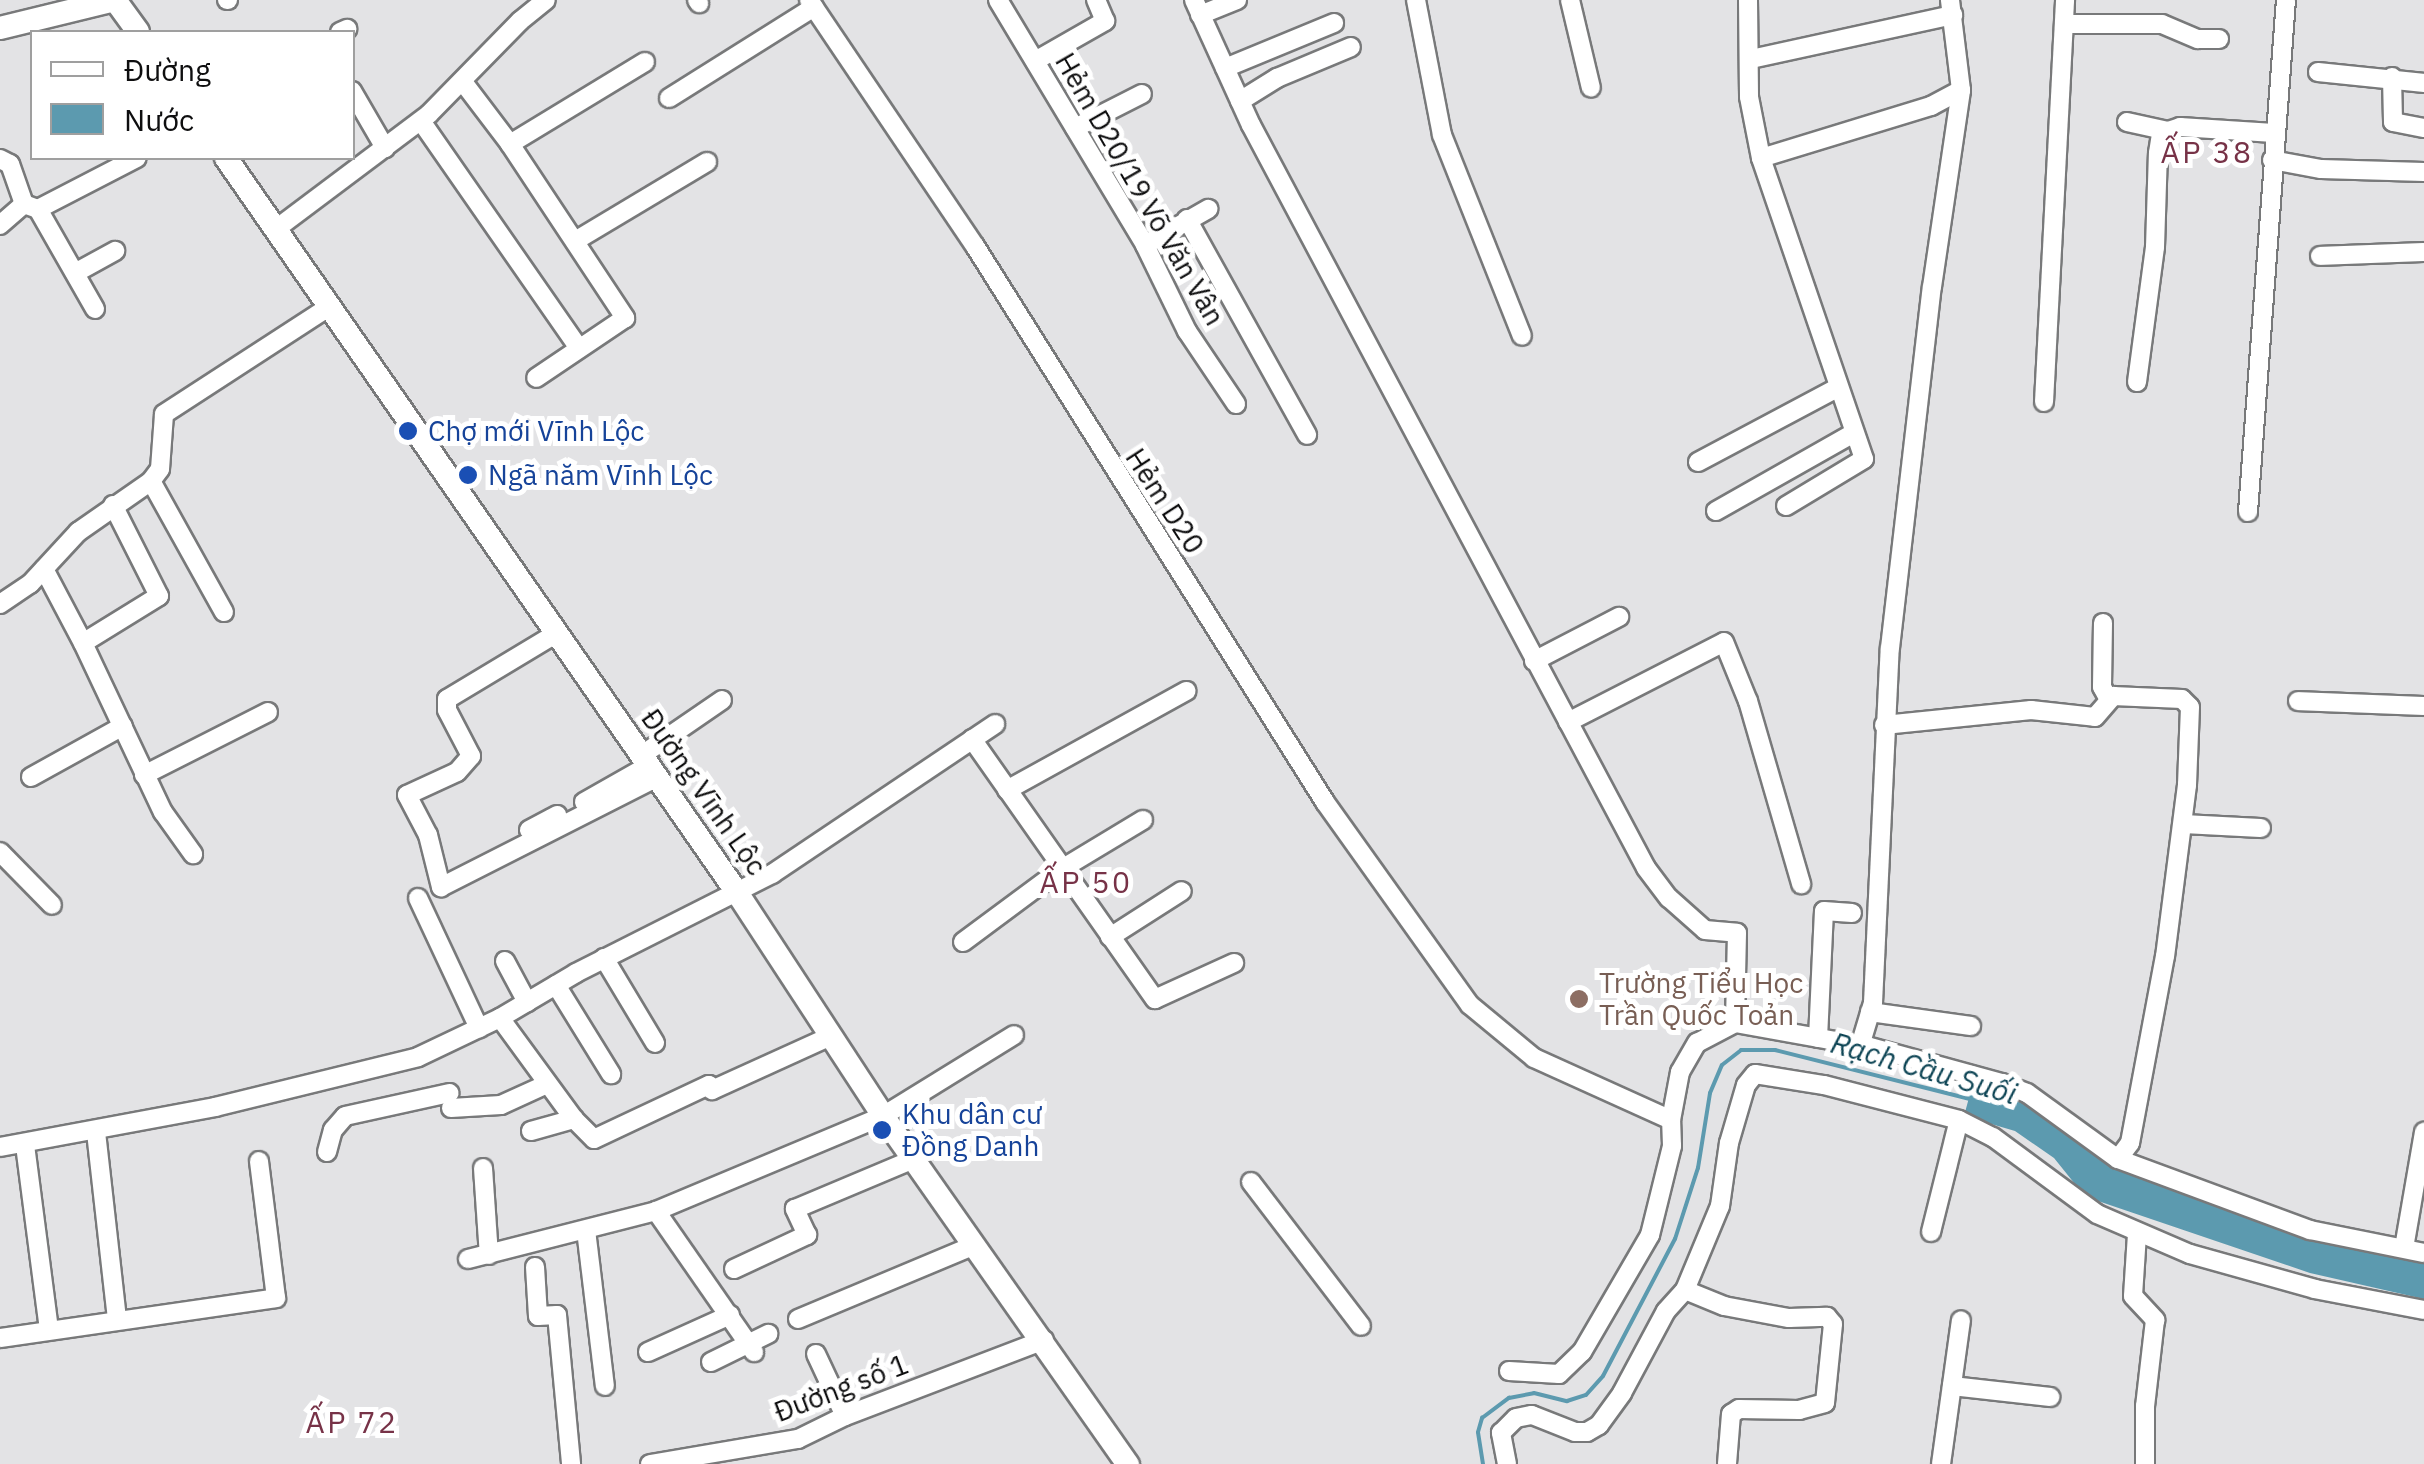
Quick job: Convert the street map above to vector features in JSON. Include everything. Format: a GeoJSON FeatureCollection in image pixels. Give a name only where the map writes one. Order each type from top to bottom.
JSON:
{"type":"FeatureCollection","features":[{"type":"Feature","properties":{"kind":"main road"},"geometry":{"type":"LineString","coordinates":[[0,28],[115,0],[137,30]]}},
{"type":"Feature","properties":{"kind":"main road","name":"Đường Vĩnh Lộc"},"geometry":{"type":"LineString","coordinates":[[227,160],[736,891],[882,1116],[1128,1464]]}},
{"type":"Feature","properties":{"kind":"street"},"geometry":{"type":"LineString","coordinates":[[276,229],[421,120],[463,82],[520,20],[546,0]]}},
{"type":"Feature","properties":{"kind":"street","name":"Hẻm D20/19 Võ Văn Vân"},"geometry":{"type":"LineString","coordinates":[[998,0],[1145,245],[1187,331],[1236,404]]}},
{"type":"Feature","properties":{"kind":"street"},"geometry":{"type":"LineString","coordinates":[[1035,61],[1105,21],[1096,0]]}},
{"type":"Feature","properties":{"kind":"street"},"geometry":{"type":"LineString","coordinates":[[1238,0],[1197,7],[1240,101],[1627,836],[1663,891],[1708,932],[1737,933],[1735,1023]]}},
{"type":"Feature","properties":{"kind":"street"},"geometry":{"type":"LineString","coordinates":[[1416,0],[1442,135],[1522,336]]}},
{"type":"Feature","properties":{"kind":"street"},"geometry":{"type":"LineString","coordinates":[[1570,0],[1591,88]]}},
{"type":"Feature","properties":{"kind":"street"},"geometry":{"type":"LineString","coordinates":[[1748,0],[1750,98],[1761,158],[1852,434],[1864,459],[1786,506]]}},
{"type":"Feature","properties":{"kind":"street"},"geometry":{"type":"LineString","coordinates":[[2044,402],[2066,0]]}},
{"type":"Feature","properties":{"kind":"street"},"geometry":{"type":"LineString","coordinates":[[2248,512],[2286,0]]}},
{"type":"Feature","properties":{"kind":"street"},"geometry":{"type":"LineString","coordinates":[[669,98],[811,3]]}},
{"type":"Feature","properties":{"kind":"street","name":"Hẻm D20"},"geometry":{"type":"LineString","coordinates":[[811,3],[975,246],[1325,802],[1439,963],[1488,1022],[1534,1058],[1671,1120]]}},
{"type":"Feature","properties":{"kind":"street"},"geometry":{"type":"LineString","coordinates":[[1750,58],[1952,8],[1961,90],[1932,287],[1884,726],[1870,1012],[1860,1046]]}},
{"type":"Feature","properties":{"kind":"street"},"geometry":{"type":"LineString","coordinates":[[1225,68],[1334,23]]}},
{"type":"Feature","properties":{"kind":"street"},"geometry":{"type":"LineString","coordinates":[[2064,24],[2162,24],[2198,39],[2219,38]]}},
{"type":"Feature","properties":{"kind":"street"},"geometry":{"type":"LineString","coordinates":[[1240,101],[1277,78],[1351,46]]}},
{"type":"Feature","properties":{"kind":"street"},"geometry":{"type":"LineString","coordinates":[[510,144],[646,62]]}},
{"type":"Feature","properties":{"kind":"street"},"geometry":{"type":"LineString","coordinates":[[2318,72],[2424,83]]}},
{"type":"Feature","properties":{"kind":"street"},"geometry":{"type":"LineString","coordinates":[[2392,77],[2393,122],[2424,128]]}},
{"type":"Feature","properties":{"kind":"street"},"geometry":{"type":"LineString","coordinates":[[463,82],[510,144],[625,318],[536,378]]}},
{"type":"Feature","properties":{"kind":"street"},"geometry":{"type":"LineString","coordinates":[[1761,158],[1931,106],[1961,90]]}},
{"type":"Feature","properties":{"kind":"street"},"geometry":{"type":"LineString","coordinates":[[1075,128],[1142,94]]}},
{"type":"Feature","properties":{"kind":"street"},"geometry":{"type":"LineString","coordinates":[[355,96],[385,148]]}},
{"type":"Feature","properties":{"kind":"street"},"geometry":{"type":"LineString","coordinates":[[421,120],[579,348]]}},
{"type":"Feature","properties":{"kind":"street"},"geometry":{"type":"LineString","coordinates":[[2127,122],[2168,131]]}},
{"type":"Feature","properties":{"kind":"street"},"geometry":{"type":"LineString","coordinates":[[2137,382],[2155,247],[2162,134],[2180,128],[2274,133]]}},
{"type":"Feature","properties":{"kind":"street"},"geometry":{"type":"LineString","coordinates":[[0,159],[10,164],[31,206],[95,309]]}},
{"type":"Feature","properties":{"kind":"street"},"geometry":{"type":"LineString","coordinates":[[0,225],[31,206],[133,160]]}},
{"type":"Feature","properties":{"kind":"street"},"geometry":{"type":"LineString","coordinates":[[2272,160],[2322,170],[2424,172]]}},
{"type":"Feature","properties":{"kind":"street"},"geometry":{"type":"LineString","coordinates":[[574,241],[707,162]]}},
{"type":"Feature","properties":{"kind":"street"},"geometry":{"type":"LineString","coordinates":[[1145,245],[1208,209]]}},
{"type":"Feature","properties":{"kind":"street"},"geometry":{"type":"LineString","coordinates":[[1187,220],[1307,435]]}},
{"type":"Feature","properties":{"kind":"street"},"geometry":{"type":"LineString","coordinates":[[75,274],[114,251]]}},
{"type":"Feature","properties":{"kind":"street"},"geometry":{"type":"LineString","coordinates":[[2320,256],[2424,252]]}},
{"type":"Feature","properties":{"kind":"street"},"geometry":{"type":"LineString","coordinates":[[0,604],[44,569],[78,532],[151,481],[160,469],[164,414],[330,307]]}},
{"type":"Feature","properties":{"kind":"street"},"geometry":{"type":"LineString","coordinates":[[1698,462],[1837,388]]}},
{"type":"Feature","properties":{"kind":"street"},"geometry":{"type":"LineString","coordinates":[[1716,511],[1852,434]]}},
{"type":"Feature","properties":{"kind":"street"},"geometry":{"type":"LineString","coordinates":[[151,481],[224,612]]}},
{"type":"Feature","properties":{"kind":"street"},"geometry":{"type":"LineString","coordinates":[[83,642],[159,596],[113,505]]}},
{"type":"Feature","properties":{"kind":"street"},"geometry":{"type":"LineString","coordinates":[[44,569],[83,642],[144,775],[194,854]]}},
{"type":"Feature","properties":{"kind":"street"},"geometry":{"type":"LineString","coordinates":[[1534,661],[1619,618]]}},
{"type":"Feature","properties":{"kind":"street"},"geometry":{"type":"LineString","coordinates":[[2103,623],[2102,687],[2108,698]]}},
{"type":"Feature","properties":{"kind":"street"},"geometry":{"type":"LineString","coordinates":[[557,633],[447,698],[447,710],[471,756],[457,772],[407,795],[428,835],[441,887],[650,766],[722,700]]}},
{"type":"Feature","properties":{"kind":"street"},"geometry":{"type":"LineString","coordinates":[[1568,722],[1724,642],[1748,701],[1801,884]]}},
{"type":"Feature","properties":{"kind":"street"},"geometry":{"type":"LineString","coordinates":[[1008,790],[1186,691]]}},
{"type":"Feature","properties":{"kind":"street"},"geometry":{"type":"LineString","coordinates":[[1884,726],[2032,710],[2095,717],[2108,698]]}},
{"type":"Feature","properties":{"kind":"street"},"geometry":{"type":"LineString","coordinates":[[2108,698],[2182,699],[2190,707],[2182,824],[2139,1102],[2130,1143],[2118,1159]]}},
{"type":"Feature","properties":{"kind":"street"},"geometry":{"type":"LineString","coordinates":[[2298,701],[2424,706]]}},
{"type":"Feature","properties":{"kind":"street"},"geometry":{"type":"LineString","coordinates":[[144,775],[268,712]]}},
{"type":"Feature","properties":{"kind":"street"},"geometry":{"type":"LineString","coordinates":[[0,1147],[96,1132],[329,1082],[418,1057],[500,1018],[604,958],[772,874],[995,724]]}},
{"type":"Feature","properties":{"kind":"street"},"geometry":{"type":"LineString","coordinates":[[30,777],[123,726]]}},
{"type":"Feature","properties":{"kind":"street"},"geometry":{"type":"LineString","coordinates":[[972,739],[1060,870],[1155,999],[1234,963]]}},
{"type":"Feature","properties":{"kind":"street"},"geometry":{"type":"LineString","coordinates":[[529,830],[650,766]]}},
{"type":"Feature","properties":{"kind":"street"},"geometry":{"type":"LineString","coordinates":[[963,942],[1060,870],[1142,820]]}},
{"type":"Feature","properties":{"kind":"street"},"geometry":{"type":"LineString","coordinates":[[2182,824],[2261,828]]}},
{"type":"Feature","properties":{"kind":"street"},"geometry":{"type":"LineString","coordinates":[[0,852],[52,904]]}},
{"type":"Feature","properties":{"kind":"street"},"geometry":{"type":"LineString","coordinates":[[1110,937],[1182,891]]}},
{"type":"Feature","properties":{"kind":"street"},"geometry":{"type":"LineString","coordinates":[[418,898],[479,1028]]}},
{"type":"Feature","properties":{"kind":"street"},"geometry":{"type":"LineString","coordinates":[[1818,1038],[1824,911],[1852,913]]}},
{"type":"Feature","properties":{"kind":"street"},"geometry":{"type":"LineString","coordinates":[[604,958],[655,1044]]}},
{"type":"Feature","properties":{"kind":"street"},"geometry":{"type":"LineString","coordinates":[[505,960],[527,1002]]}},
{"type":"Feature","properties":{"kind":"street"},"geometry":{"type":"LineString","coordinates":[[556,985],[612,1074]]}},
{"type":"Feature","properties":{"kind":"street"},"geometry":{"type":"LineString","coordinates":[[1870,1012],[1972,1026]]}},
{"type":"Feature","properties":{"kind":"street"},"geometry":{"type":"LineString","coordinates":[[500,1018],[574,1119],[594,1139],[708,1085],[712,1090],[830,1036]]}},
{"type":"Feature","properties":{"kind":"street"},"geometry":{"type":"LineString","coordinates":[[1509,1371],[1559,1374],[1582,1352],[1650,1236],[1676,1141],[1671,1120],[1676,1080],[1689,1053],[1707,1036],[1735,1023],[1963,1070],[2028,1093],[2118,1159],[2310,1230],[2424,1253]]}},
{"type":"Feature","properties":{"kind":"street"},"geometry":{"type":"LineString","coordinates":[[468,1259],[664,1207],[882,1116],[1014,1035]]}},
{"type":"Feature","properties":{"kind":"street"},"geometry":{"type":"LineString","coordinates":[[1506,1464],[1501,1433],[1516,1418],[1532,1415],[1554,1420],[1575,1432],[1599,1425],[1622,1393],[1666,1311],[1684,1290],[1720,1206],[1724,1143],[1754,1074],[1824,1085],[1958,1120],[1993,1137],[2096,1214],[2137,1234],[2262,1275],[2424,1310]]}},
{"type":"Feature","properties":{"kind":"street"},"geometry":{"type":"LineString","coordinates":[[327,1152],[334,1130],[345,1116],[450,1101],[501,1105],[547,1084]]}},
{"type":"Feature","properties":{"kind":"street"},"geometry":{"type":"LineString","coordinates":[[531,1131],[574,1119]]}},
{"type":"Feature","properties":{"kind":"street"},"geometry":{"type":"LineString","coordinates":[[1931,1232],[1958,1120]]}},
{"type":"Feature","properties":{"kind":"street"},"geometry":{"type":"LineString","coordinates":[[96,1132],[118,1320]]}},
{"type":"Feature","properties":{"kind":"street"},"geometry":{"type":"LineString","coordinates":[[2404,1248],[2424,1132]]}},
{"type":"Feature","properties":{"kind":"street"},"geometry":{"type":"LineString","coordinates":[[25,1145],[50,1329]]}},
{"type":"Feature","properties":{"kind":"street"},"geometry":{"type":"LineString","coordinates":[[734,1270],[807,1235],[795,1209],[914,1159]]}},
{"type":"Feature","properties":{"kind":"street"},"geometry":{"type":"LineString","coordinates":[[0,1338],[276,1298],[260,1161]]}},
{"type":"Feature","properties":{"kind":"street"},"geometry":{"type":"LineString","coordinates":[[483,1168],[488,1255]]}},
{"type":"Feature","properties":{"kind":"street"},"geometry":{"type":"LineString","coordinates":[[1251,1182],[1361,1326]]}},
{"type":"Feature","properties":{"kind":"street"},"geometry":{"type":"LineString","coordinates":[[664,1207],[751,1348]]}},
{"type":"Feature","properties":{"kind":"street"},"geometry":{"type":"LineString","coordinates":[[586,1230],[605,1386]]}},
{"type":"Feature","properties":{"kind":"street"},"geometry":{"type":"LineString","coordinates":[[2137,1234],[2132,1296],[2155,1320],[2145,1406],[2144,1464]]}},
{"type":"Feature","properties":{"kind":"street"},"geometry":{"type":"LineString","coordinates":[[798,1319],[975,1246]]}},
{"type":"Feature","properties":{"kind":"street"},"geometry":{"type":"LineString","coordinates":[[536,1267],[538,1316],[557,1315],[571,1464]]}},
{"type":"Feature","properties":{"kind":"street"},"geometry":{"type":"LineString","coordinates":[[1684,1290],[1724,1306],[1789,1318],[1827,1316],[1833,1324],[1825,1403],[1799,1410],[1739,1409],[1731,1414],[1727,1464]]}},
{"type":"Feature","properties":{"kind":"street"},"geometry":{"type":"LineString","coordinates":[[648,1352],[730,1315]]}},
{"type":"Feature","properties":{"kind":"street"},"geometry":{"type":"LineString","coordinates":[[1942,1464],[1961,1320]]}},
{"type":"Feature","properties":{"kind":"street"},"geometry":{"type":"LineString","coordinates":[[711,1362],[751,1348],[768,1334]]}},
{"type":"Feature","properties":{"kind":"street","name":"Đường số 1"},"geometry":{"type":"LineString","coordinates":[[650,1464],[798,1439],[845,1416],[1044,1340]]}},
{"type":"Feature","properties":{"kind":"street"},"geometry":{"type":"LineString","coordinates":[[816,1354],[845,1416]]}},
{"type":"Feature","properties":{"kind":"street"},"geometry":{"type":"LineString","coordinates":[[1952,1386],[2050,1397]]}},
{"type":"Feature","properties":{"kind":"water"},"geometry":{"type":"Polygon","coordinates":[[[1973,1083],[2021,1102],[2097,1155],[2155,1184],[2304,1236],[2424,1262],[2424,1299],[2310,1273],[2098,1201],[2079,1189],[2054,1158],[2015,1131],[1964,1116],[1973,1083]]]}},
{"type":"Feature","properties":{"kind":"waterway","name":"Rạch Cầu Suối"},"geometry":{"type":"LineString","coordinates":[[1483,1464],[1478,1432],[1482,1418],[1509,1398],[1534,1393],[1567,1401],[1586,1395],[1603,1376],[1675,1239],[1698,1168],[1710,1093],[1722,1065],[1741,1050],[1775,1050],[1970,1099]]}},
{"type":"Feature","properties":{"kind":"place","name":"Chợ mới Vĩnh Lộc"},"geometry":{"type":"Point","coordinates":[408,431]}},
{"type":"Feature","properties":{"kind":"place","name":"Ngã năm Vĩnh Lộc"},"geometry":{"type":"Point","coordinates":[468,475]}},
{"type":"Feature","properties":{"kind":"place","name":"Trường Tiểu Học Trần Quốc Toản"},"geometry":{"type":"Point","coordinates":[1579,999]}},
{"type":"Feature","properties":{"kind":"place","name":"Khu dân cư Đồng Danh"},"geometry":{"type":"Point","coordinates":[882,1130]}},
{"type":"Feature","properties":{"kind":"district","name":"ẤP 38"},"geometry":{"type":"Point","coordinates":[2207,152]}},
{"type":"Feature","properties":{"kind":"district","name":"ẤP 50"},"geometry":{"type":"Point","coordinates":[1086,882]}},
{"type":"Feature","properties":{"kind":"district","name":"ẤP 72"},"geometry":{"type":"Point","coordinates":[352,1422]}}]}
